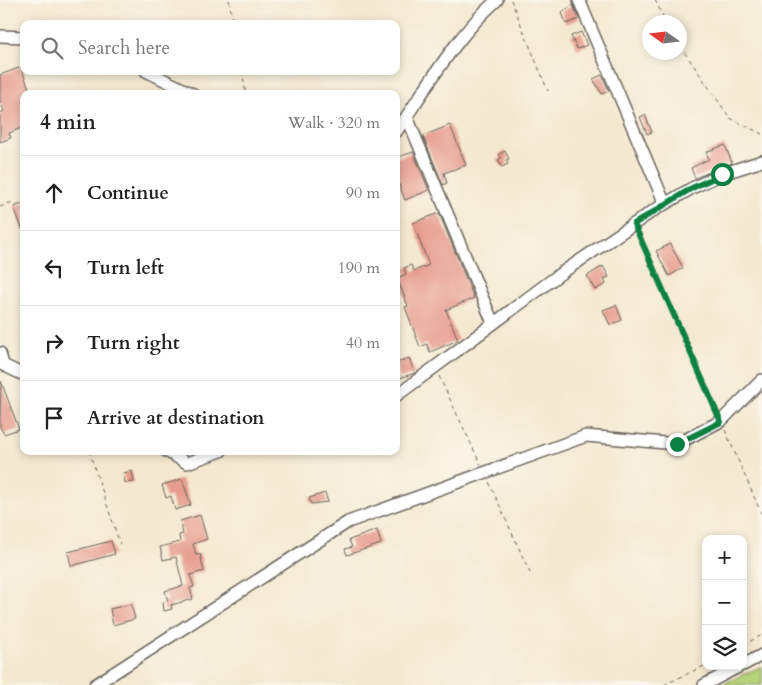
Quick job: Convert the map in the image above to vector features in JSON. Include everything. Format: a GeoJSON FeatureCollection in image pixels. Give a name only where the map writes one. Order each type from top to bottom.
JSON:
{"type":"FeatureCollection","features":[{"type":"Feature","properties":{"kind":"street"},"geometry":{"type":"LineString","coordinates":[[400,127],[453,47],[477,18],[497,0]]}},
{"type":"Feature","properties":{"kind":"street"},"geometry":{"type":"LineString","coordinates":[[579,0],[664,204]]}},
{"type":"Feature","properties":{"kind":"street"},"geometry":{"type":"LineString","coordinates":[[0,36],[20,36]]}},
{"type":"Feature","properties":{"kind":"street"},"geometry":{"type":"LineString","coordinates":[[154,75],[184,90]]}},
{"type":"Feature","properties":{"kind":"street"},"geometry":{"type":"LineString","coordinates":[[407,117],[493,323]]}},
{"type":"Feature","properties":{"kind":"street"},"geometry":{"type":"LineString","coordinates":[[400,393],[560,274],[664,204],[722,174],[762,162]]}},
{"type":"Feature","properties":{"kind":"street"},"geometry":{"type":"LineString","coordinates":[[0,354],[3,365],[20,373]]}},
{"type":"Feature","properties":{"kind":"street"},"geometry":{"type":"LineString","coordinates":[[95,685],[348,522],[586,436],[677,444],[721,422],[762,380]]}},
{"type":"Feature","properties":{"kind":"street"},"geometry":{"type":"LineString","coordinates":[[174,455],[187,462],[209,455]]}},
{"type":"Feature","properties":{"kind":"street"},"geometry":{"type":"LineString","coordinates":[[747,662],[762,655]]}},
{"type":"Feature","properties":{"kind":"street"},"geometry":{"type":"LineString","coordinates":[[704,685],[732,670]]}},
{"type":"Feature","properties":{"kind":"path"},"geometry":{"type":"LineString","coordinates":[[229,0],[232,20]]}},
{"type":"Feature","properties":{"kind":"path"},"geometry":{"type":"LineString","coordinates":[[511,0],[548,91]]}},
{"type":"Feature","properties":{"kind":"path"},"geometry":{"type":"LineString","coordinates":[[655,0],[662,15]]}},
{"type":"Feature","properties":{"kind":"path"},"geometry":{"type":"LineString","coordinates":[[687,56],[730,118],[762,134]]}},
{"type":"Feature","properties":{"kind":"path"},"geometry":{"type":"LineString","coordinates":[[243,75],[245,90]]}},
{"type":"Feature","properties":{"kind":"path"},"geometry":{"type":"LineString","coordinates":[[0,207],[15,200]]}},
{"type":"Feature","properties":{"kind":"path"},"geometry":{"type":"LineString","coordinates":[[634,224],[762,515]]}},
{"type":"Feature","properties":{"kind":"path"},"geometry":{"type":"LineString","coordinates":[[90,455],[120,544]]}},
{"type":"Feature","properties":{"kind":"path"},"geometry":{"type":"LineString","coordinates":[[747,643],[762,635]]}},
{"type":"Feature","properties":{"kind":"path"},"geometry":{"type":"LineString","coordinates":[[664,685],[702,667]]}},
{"type":"Feature","properties":{"kind":"green space"},"geometry":{"type":"Polygon","coordinates":[[[762,666],[762,685],[721,685],[762,666]]]}},
{"type":"Feature","properties":{"kind":"building"},"geometry":{"type":"Polygon","coordinates":[[[573,5],[579,19],[566,24],[562,12],[573,5]]]}},
{"type":"Feature","properties":{"kind":"building"},"geometry":{"type":"Polygon","coordinates":[[[581,32],[587,45],[577,49],[571,36],[581,32]]]}},
{"type":"Feature","properties":{"kind":"building"},"geometry":{"type":"Polygon","coordinates":[[[20,67],[20,75],[24,75],[30,90],[20,90],[20,129],[9,133],[11,138],[0,142],[0,113],[4,111],[0,101],[0,75],[20,67]]]}},
{"type":"Feature","properties":{"kind":"building"},"geometry":{"type":"Polygon","coordinates":[[[602,75],[609,91],[602,94],[593,79],[602,75]]]}},
{"type":"Feature","properties":{"kind":"building"},"geometry":{"type":"Polygon","coordinates":[[[645,115],[652,132],[647,134],[640,117],[645,115]]]}},
{"type":"Feature","properties":{"kind":"building"},"geometry":{"type":"Polygon","coordinates":[[[450,125],[466,165],[444,173],[447,183],[443,185],[423,136],[450,125]]]}},
{"type":"Feature","properties":{"kind":"building"},"geometry":{"type":"Polygon","coordinates":[[[725,145],[732,163],[695,178],[691,168],[709,159],[706,152],[725,145]]]}},
{"type":"Feature","properties":{"kind":"building"},"geometry":{"type":"Polygon","coordinates":[[[505,151],[509,159],[506,160],[508,164],[502,167],[498,160],[501,158],[499,154],[505,151]]]}},
{"type":"Feature","properties":{"kind":"building"},"geometry":{"type":"Polygon","coordinates":[[[413,152],[429,190],[405,200],[400,187],[400,157],[413,152]]]}},
{"type":"Feature","properties":{"kind":"building"},"geometry":{"type":"Polygon","coordinates":[[[20,205],[20,223],[14,207],[20,205]]]}},
{"type":"Feature","properties":{"kind":"building"},"geometry":{"type":"Polygon","coordinates":[[[439,213],[474,298],[446,310],[458,340],[430,352],[427,344],[420,347],[405,307],[408,306],[400,286],[400,277],[406,274],[404,268],[411,265],[414,271],[429,265],[413,223],[439,213]]]}},
{"type":"Feature","properties":{"kind":"building"},"geometry":{"type":"Polygon","coordinates":[[[670,244],[683,268],[669,276],[656,251],[670,244]]]}},
{"type":"Feature","properties":{"kind":"building"},"geometry":{"type":"Polygon","coordinates":[[[603,266],[609,277],[604,279],[606,284],[595,290],[587,276],[603,266]]]}},
{"type":"Feature","properties":{"kind":"building"},"geometry":{"type":"Polygon","coordinates":[[[616,305],[622,320],[610,325],[603,310],[616,305]]]}},
{"type":"Feature","properties":{"kind":"building"},"geometry":{"type":"Polygon","coordinates":[[[409,358],[415,373],[400,378],[400,361],[409,358]]]}},
{"type":"Feature","properties":{"kind":"building"},"geometry":{"type":"Polygon","coordinates":[[[1,381],[19,429],[4,434],[0,427],[1,381]]]}},
{"type":"Feature","properties":{"kind":"building"},"geometry":{"type":"Polygon","coordinates":[[[132,471],[134,482],[125,483],[123,473],[132,471]]]}},
{"type":"Feature","properties":{"kind":"building"},"geometry":{"type":"Polygon","coordinates":[[[182,479],[191,505],[175,510],[171,496],[166,498],[162,485],[182,479]]]}},
{"type":"Feature","properties":{"kind":"building"},"geometry":{"type":"Polygon","coordinates":[[[325,493],[328,502],[311,504],[309,498],[325,493]]]}},
{"type":"Feature","properties":{"kind":"building"},"geometry":{"type":"Polygon","coordinates":[[[200,515],[207,539],[193,544],[196,555],[200,554],[204,571],[190,575],[194,587],[190,588],[193,599],[171,605],[172,609],[164,611],[163,602],[168,601],[165,591],[183,586],[176,557],[163,560],[160,547],[180,542],[179,535],[183,534],[180,521],[200,515]]]}},
{"type":"Feature","properties":{"kind":"building"},"geometry":{"type":"Polygon","coordinates":[[[377,530],[381,544],[347,555],[345,549],[352,547],[349,540],[377,530]]]}},
{"type":"Feature","properties":{"kind":"building"},"geometry":{"type":"Polygon","coordinates":[[[111,541],[115,554],[71,566],[68,552],[111,541]]]}},
{"type":"Feature","properties":{"kind":"building"},"geometry":{"type":"Polygon","coordinates":[[[131,604],[135,619],[113,625],[110,609],[131,604]]]}},
{"type":"Feature","properties":{"kind":"route"},"geometry":{"type":"LineString","coordinates":[[677,444],[721,422],[634,224],[692,188],[722,174]]}}]}
